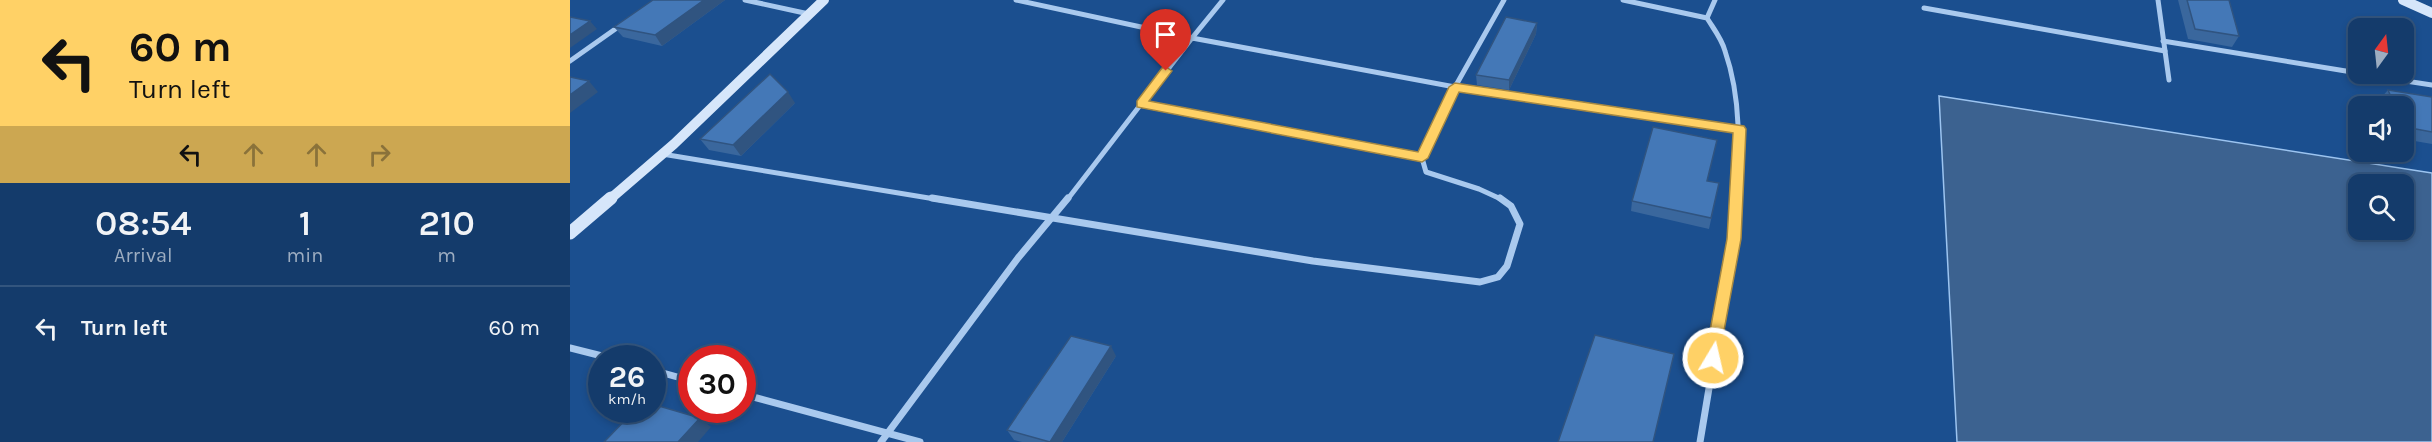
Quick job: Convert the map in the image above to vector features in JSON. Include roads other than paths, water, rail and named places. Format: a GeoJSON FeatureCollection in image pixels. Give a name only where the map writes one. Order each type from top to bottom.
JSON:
{"type":"FeatureCollection","features":[{"type":"Feature","properties":{"kind":"street"},"geometry":{"type":"LineString","coordinates":[[745,0],[810,14]]}},
{"type":"Feature","properties":{"kind":"street"},"geometry":{"type":"LineString","coordinates":[[570,233],[662,154],[824,0]]}},
{"type":"Feature","properties":{"kind":"street"},"geometry":{"type":"LineString","coordinates":[[1016,0],[1192,38],[1455,87],[1740,129]]}},
{"type":"Feature","properties":{"kind":"street"},"geometry":{"type":"LineString","coordinates":[[881,442],[1018,258],[1054,217],[1223,0]]}},
{"type":"Feature","properties":{"kind":"street"},"geometry":{"type":"LineString","coordinates":[[662,154],[1313,261],[1480,282],[1498,277],[1507,266],[1520,224],[1511,205],[1490,194],[1443,181],[1426,172],[1422,158],[1455,87],[1504,0]]}},
{"type":"Feature","properties":{"kind":"street"},"geometry":{"type":"LineString","coordinates":[[1623,0],[1707,18],[1725,49],[1736,94],[1740,129],[1734,239],[1700,442]]}},
{"type":"Feature","properties":{"kind":"street"},"geometry":{"type":"LineString","coordinates":[[1707,18],[1715,0]]}},
{"type":"Feature","properties":{"kind":"street"},"geometry":{"type":"LineString","coordinates":[[2158,0],[2169,80]]}},
{"type":"Feature","properties":{"kind":"street"},"geometry":{"type":"LineString","coordinates":[[2403,0],[2432,13]]}},
{"type":"Feature","properties":{"kind":"street"},"geometry":{"type":"LineString","coordinates":[[1924,8],[2165,51]]}},
{"type":"Feature","properties":{"kind":"street"},"geometry":{"type":"LineString","coordinates":[[570,61],[628,20]]}},
{"type":"Feature","properties":{"kind":"street"},"geometry":{"type":"LineString","coordinates":[[2163,41],[2348,71]]}},
{"type":"Feature","properties":{"kind":"street"},"geometry":{"type":"LineString","coordinates":[[2414,82],[2432,85]]}},
{"type":"Feature","properties":{"kind":"street"},"geometry":{"type":"LineString","coordinates":[[1141,104],[1422,158]]}},
{"type":"Feature","properties":{"kind":"street"},"geometry":{"type":"LineString","coordinates":[[570,348],[588,352]]}},
{"type":"Feature","properties":{"kind":"street"},"geometry":{"type":"LineString","coordinates":[[756,398],[920,442]]}},
{"type":"Feature","properties":{"kind":"water"},"geometry":{"type":"Polygon","coordinates":[[[1939,96],[2348,160],[2348,162],[2432,173],[2432,442],[1957,442],[1939,96]]]}}]}
